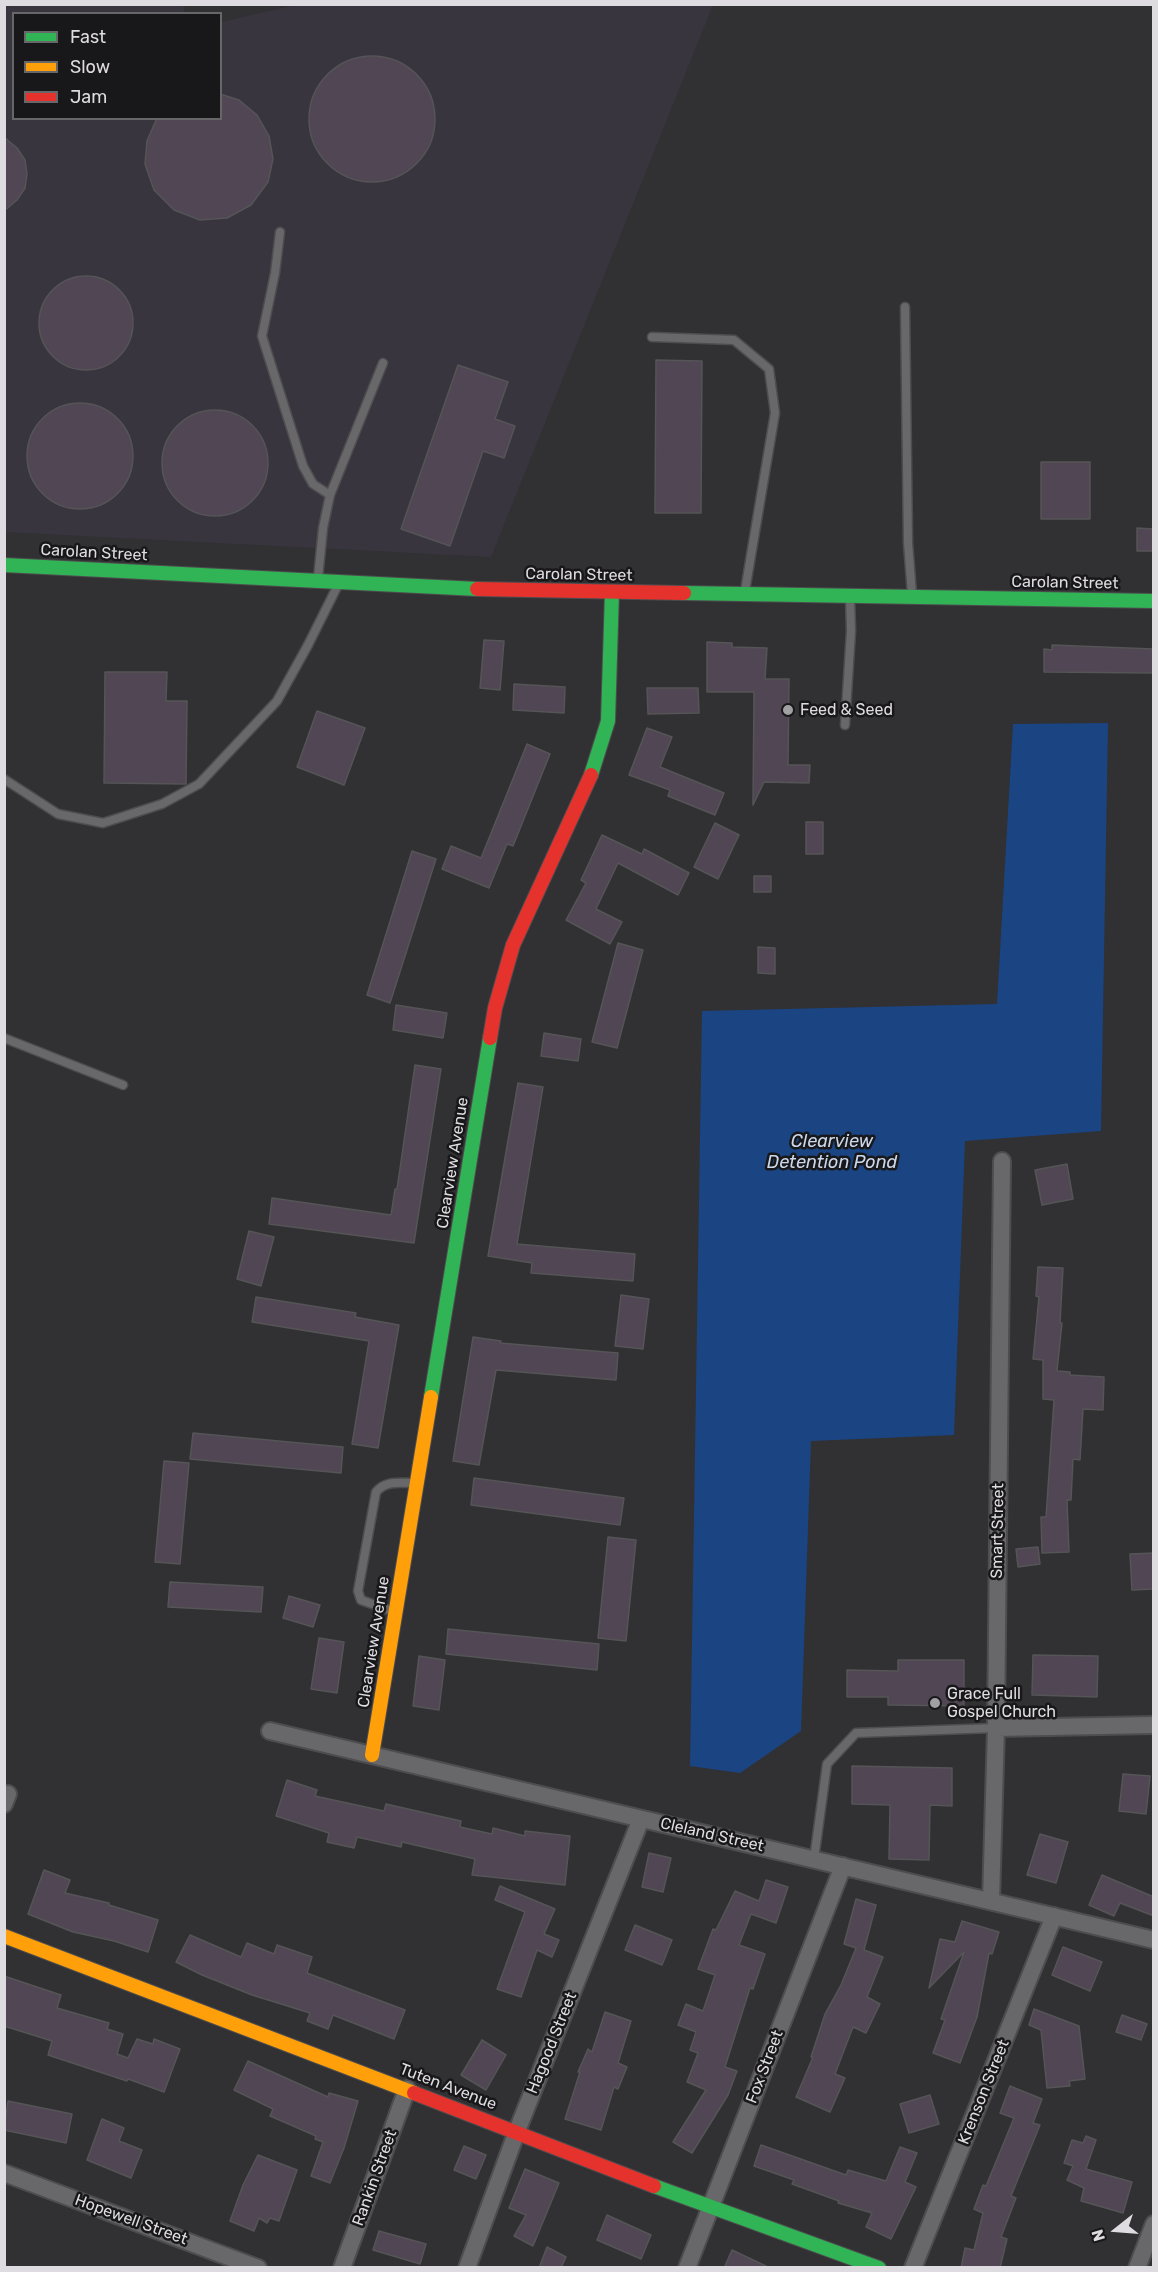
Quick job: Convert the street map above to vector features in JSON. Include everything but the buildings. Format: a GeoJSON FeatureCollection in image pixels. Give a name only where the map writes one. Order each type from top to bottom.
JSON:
{"type":"FeatureCollection","features":[{"type":"Feature","properties":{"kind":"street","name":"Carolan Street"},"geometry":{"type":"LineString","coordinates":[[4,565],[485,589],[1154,601]]}},
{"type":"Feature","properties":{"kind":"street","name":"Clearview Avenue"},"geometry":{"type":"LineString","coordinates":[[372,1755],[495,1008],[513,945],[595,766],[609,721],[612,592]]}},
{"type":"Feature","properties":{"kind":"street","name":"Smart Street"},"geometry":{"type":"LineString","coordinates":[[991,1901],[996,1728],[1002,1161]]}},
{"type":"Feature","properties":{"kind":"street"},"geometry":{"type":"LineString","coordinates":[[996,1728],[1154,1725]]}},
{"type":"Feature","properties":{"kind":"street","name":"Cleland Street"},"geometry":{"type":"LineString","coordinates":[[270,1731],[1154,1940]]}},
{"type":"Feature","properties":{"kind":"street","name":"Hagood Street"},"geometry":{"type":"LineString","coordinates":[[467,2268],[517,2132],[641,1819]]}},
{"type":"Feature","properties":{"kind":"street","name":"Fox Street"},"geometry":{"type":"LineString","coordinates":[[687,2268],[843,1866]]}},
{"type":"Feature","properties":{"kind":"street","name":"Krenson Street"},"geometry":{"type":"LineString","coordinates":[[913,2268],[1054,1916]]}},
{"type":"Feature","properties":{"kind":"street","name":"Tuten Avenue"},"geometry":{"type":"LineString","coordinates":[[4,1936],[710,2206],[879,2268]]}},
{"type":"Feature","properties":{"kind":"street","name":"Rankin Street"},"geometry":{"type":"LineString","coordinates":[[342,2268],[407,2089]]}},
{"type":"Feature","properties":{"kind":"street","name":"Hopewell Street"},"geometry":{"type":"LineString","coordinates":[[4,2173],[258,2268]]}},
{"type":"Feature","properties":{"kind":"street"},"geometry":{"type":"LineString","coordinates":[[1137,2268],[1154,2224]]}},
{"type":"Feature","properties":{"kind":"lane"},"geometry":{"type":"LineString","coordinates":[[280,232],[275,273],[262,336],[303,466],[313,484],[330,495]]}},
{"type":"Feature","properties":{"kind":"lane"},"geometry":{"type":"LineString","coordinates":[[905,307],[908,543],[912,597]]}},
{"type":"Feature","properties":{"kind":"lane"},"geometry":{"type":"LineString","coordinates":[[652,337],[734,340],[769,369],[775,413],[745,594]]}},
{"type":"Feature","properties":{"kind":"lane"},"geometry":{"type":"LineString","coordinates":[[318,581],[322,536],[330,495],[383,363]]}},
{"type":"Feature","properties":{"kind":"lane"},"geometry":{"type":"LineString","coordinates":[[4,779],[58,814],[103,823],[162,804],[199,784],[278,701],[339,582]]}},
{"type":"Feature","properties":{"kind":"lane"},"geometry":{"type":"LineString","coordinates":[[844,725],[851,631],[850,596]]}},
{"type":"Feature","properties":{"kind":"lane"},"geometry":{"type":"LineString","coordinates":[[4,1038],[123,1085]]}},
{"type":"Feature","properties":{"kind":"lane"},"geometry":{"type":"LineString","coordinates":[[396,1612],[365,1603],[361,1600],[358,1591],[376,1492],[381,1486],[392,1483],[417,1483]]}},
{"type":"Feature","properties":{"kind":"lane"},"geometry":{"type":"LineString","coordinates":[[814,1859],[827,1764],[856,1733],[996,1728]]}},
{"type":"Feature","properties":{"kind":"shaded area"},"geometry":{"type":"Polygon","coordinates":[[[300,4],[713,5],[491,557],[5,532],[4,5],[183,5],[185,12],[12,12],[12,120],[222,120],[222,22],[300,4]]]}},
{"type":"Feature","properties":{"kind":"water","name":"Clearview Detention Pond"},"geometry":{"type":"Polygon","coordinates":[[[1108,723],[1101,1131],[965,1141],[954,1435],[811,1441],[801,1731],[740,1773],[690,1766],[702,1011],[997,1004],[1013,724],[1108,723]]]}},
{"type":"Feature","properties":{"kind":"traffic: fast"},"geometry":{"type":"LineString","coordinates":[[4,565],[477,589]]}},
{"type":"Feature","properties":{"kind":"traffic: fast"},"geometry":{"type":"LineString","coordinates":[[591,775],[608,721],[612,592]]}},
{"type":"Feature","properties":{"kind":"traffic: fast"},"geometry":{"type":"LineString","coordinates":[[684,593],[1154,601]]}},
{"type":"Feature","properties":{"kind":"traffic: fast"},"geometry":{"type":"LineString","coordinates":[[431,1397],[490,1038]]}},
{"type":"Feature","properties":{"kind":"traffic: fast"},"geometry":{"type":"LineString","coordinates":[[654,2186],[879,2268]]}},
{"type":"Feature","properties":{"kind":"traffic: slow"},"geometry":{"type":"LineString","coordinates":[[372,1755],[431,1397]]}},
{"type":"Feature","properties":{"kind":"traffic: slow"},"geometry":{"type":"LineString","coordinates":[[4,1936],[414,2093]]}},
{"type":"Feature","properties":{"kind":"traffic: jam"},"geometry":{"type":"LineString","coordinates":[[477,589],[684,593]]}},
{"type":"Feature","properties":{"kind":"traffic: jam"},"geometry":{"type":"LineString","coordinates":[[490,1038],[495,1008],[513,945],[591,775]]}},
{"type":"Feature","properties":{"kind":"traffic: jam"},"geometry":{"type":"LineString","coordinates":[[414,2093],[654,2186]]}},
{"type":"Feature","properties":{"kind":"place","name":"Feed & Seed"},"geometry":{"type":"Point","coordinates":[788,710]}},
{"type":"Feature","properties":{"kind":"place","name":"Grace Full Gospel Church"},"geometry":{"type":"Point","coordinates":[935,1703]}}]}
